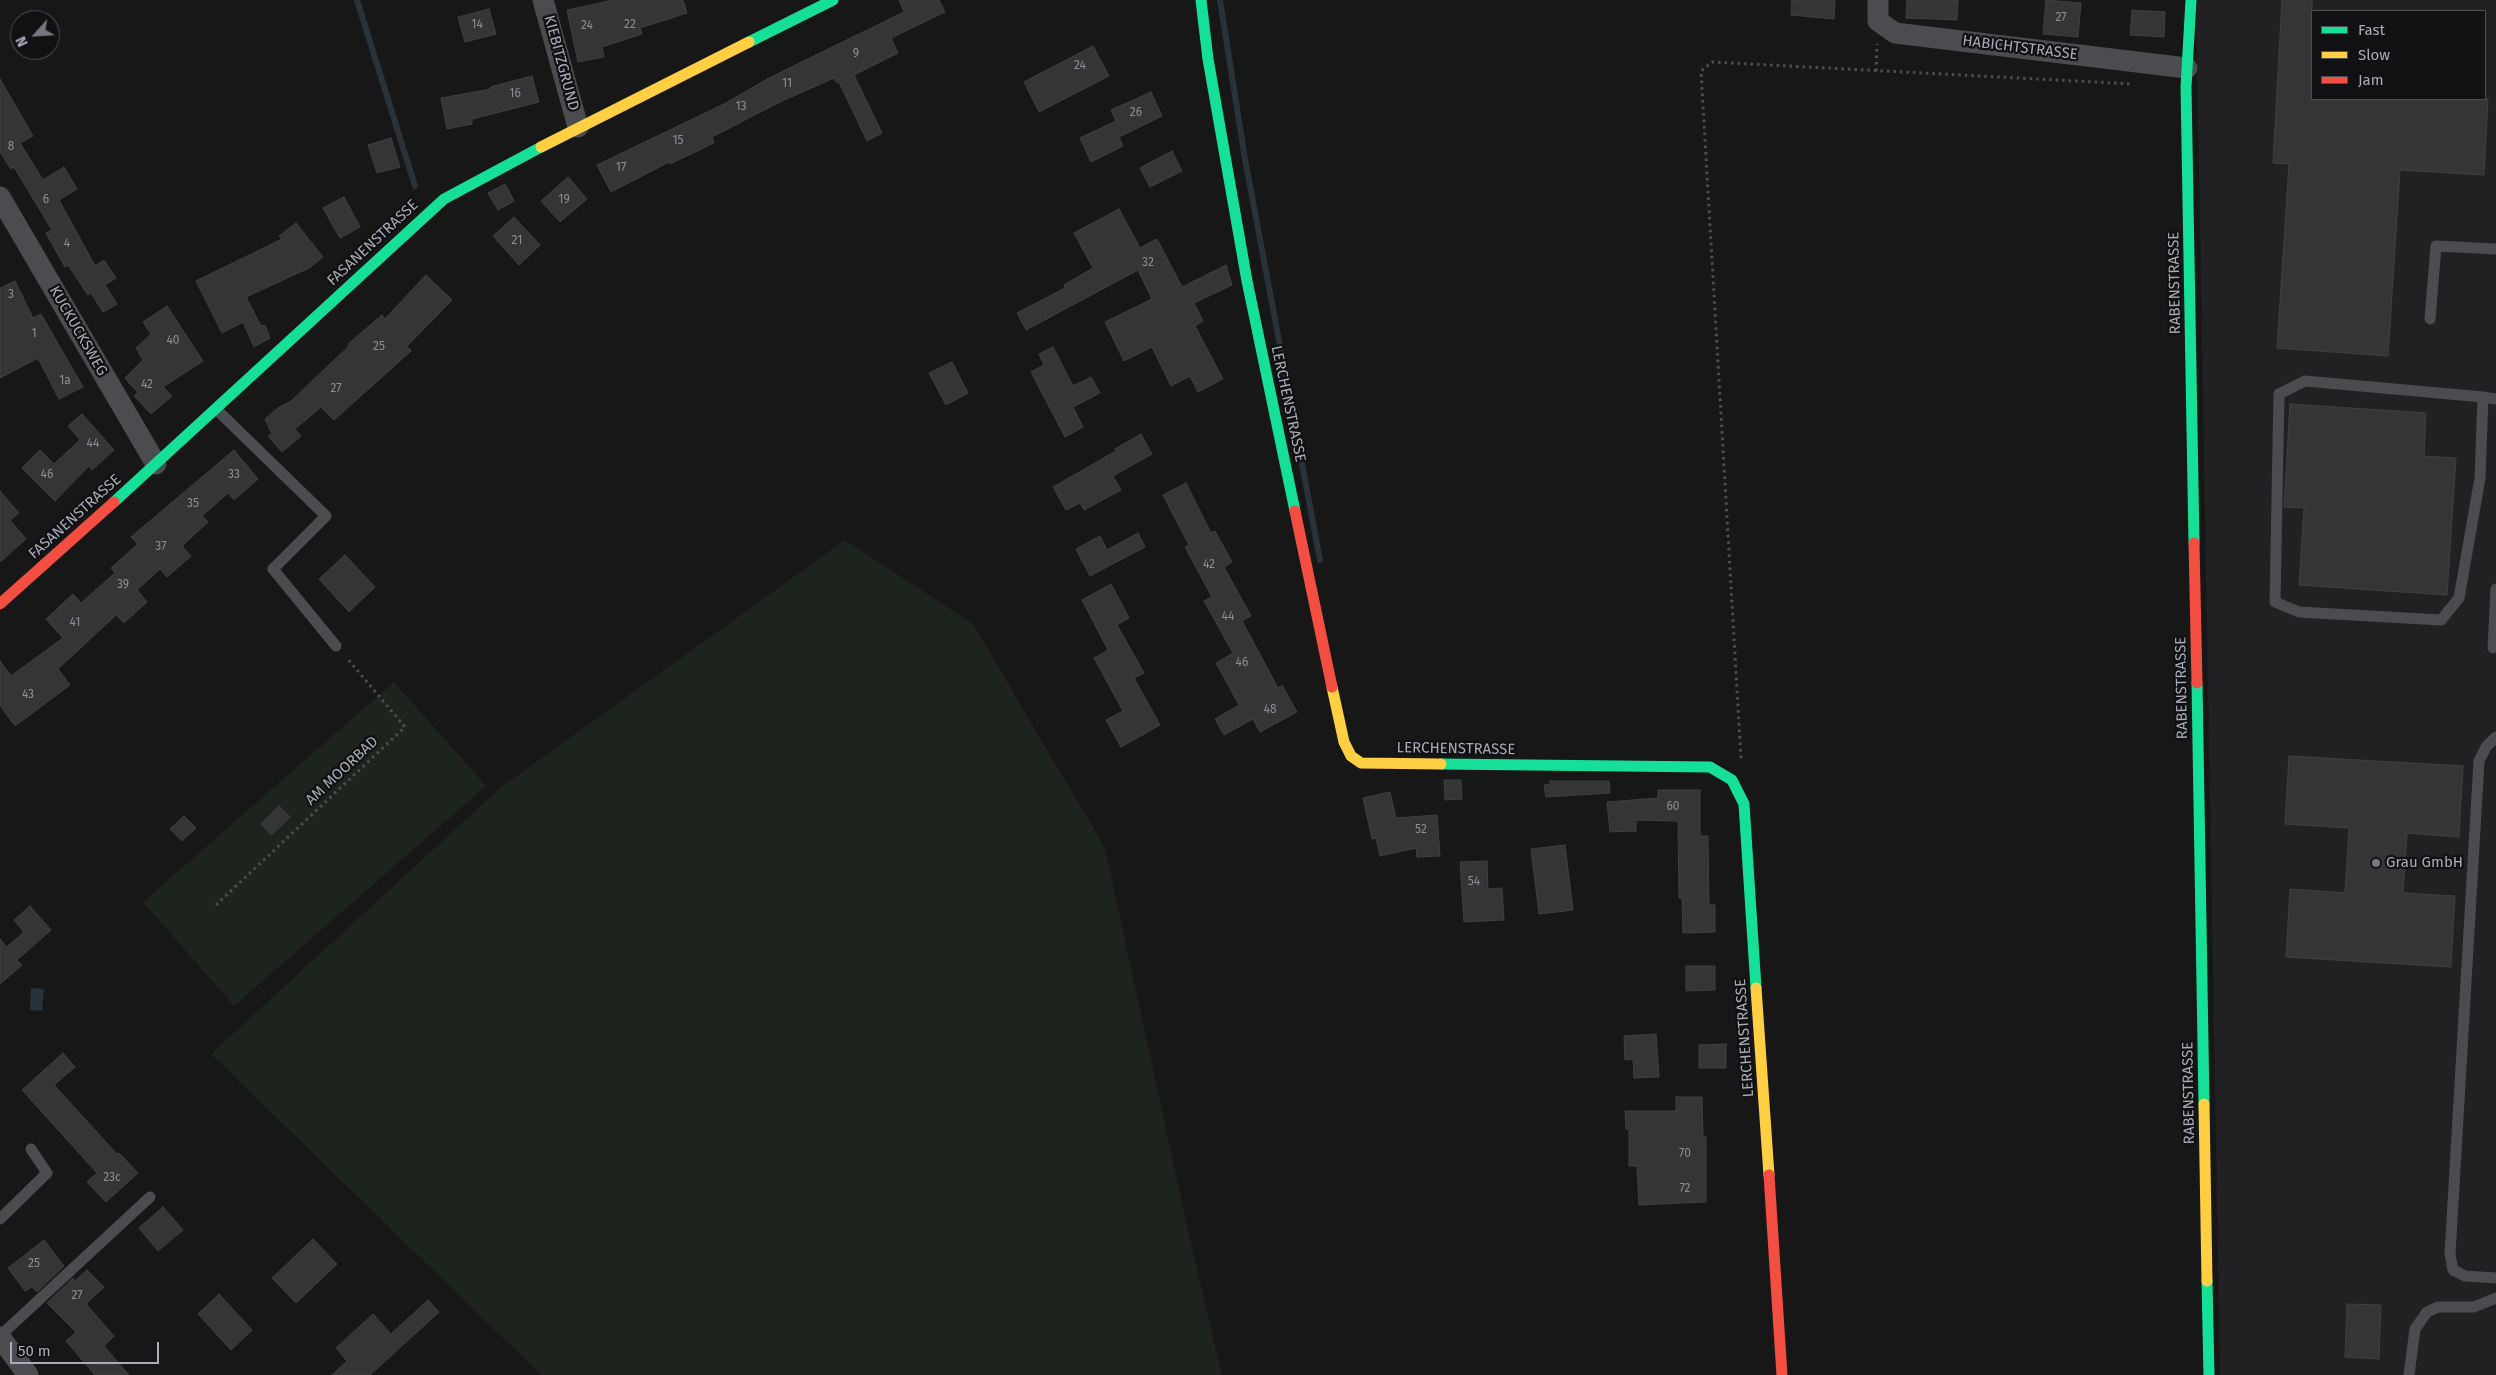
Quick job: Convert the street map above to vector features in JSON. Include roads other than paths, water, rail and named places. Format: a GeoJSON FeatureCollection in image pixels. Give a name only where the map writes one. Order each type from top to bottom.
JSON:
{"type":"FeatureCollection","features":[{"type":"Feature","properties":{"kind":"street","name":"KIEBITZGRUND"},"geometry":{"type":"LineString","coordinates":[[544,0],[578,127]]}},
{"type":"Feature","properties":{"kind":"street","name":"FASANENSTRASSE"},"geometry":{"type":"LineString","coordinates":[[0,604],[156,464],[444,199],[578,127],[833,0]]}},
{"type":"Feature","properties":{"kind":"street","name":"LERCHENSTRASSE"},"geometry":{"type":"LineString","coordinates":[[1201,0],[1208,59],[1247,281],[1344,742],[1351,756],[1361,764],[1710,767],[1732,780],[1744,804],[1782,1375]]}},
{"type":"Feature","properties":{"kind":"street","name":"HABICHTSTRASSE"},"geometry":{"type":"LineString","coordinates":[[1878,0],[1878,20],[1895,33],[2187,68]]}},
{"type":"Feature","properties":{"kind":"street","name":"RABENSTRASSE"},"geometry":{"type":"LineString","coordinates":[[2190,0],[2187,68],[2210,1375]]}},
{"type":"Feature","properties":{"kind":"street","name":"KUCKUCKSWEG"},"geometry":{"type":"LineString","coordinates":[[0,197],[156,464]]}},
{"type":"Feature","properties":{"kind":"street"},"geometry":{"type":"LineString","coordinates":[[2,1341],[28,1375]]}},
{"type":"Feature","properties":{"kind":"lane"},"geometry":{"type":"LineString","coordinates":[[2430,320],[2436,246],[2496,249]]}},
{"type":"Feature","properties":{"kind":"lane"},"geometry":{"type":"LineString","coordinates":[[2483,398],[2480,478],[2459,598],[2441,620],[2298,612],[2275,602],[2279,394],[2305,381],[2496,399]]}},
{"type":"Feature","properties":{"kind":"lane"},"geometry":{"type":"LineString","coordinates":[[216,409],[326,516],[273,569],[336,646]]}},
{"type":"Feature","properties":{"kind":"lane"},"geometry":{"type":"LineString","coordinates":[[2493,648],[2496,589]]}},
{"type":"Feature","properties":{"kind":"lane"},"geometry":{"type":"LineString","coordinates":[[2496,737],[2486,748],[2479,761],[2450,1254],[2453,1270],[2464,1276],[2496,1278]]}},
{"type":"Feature","properties":{"kind":"lane"},"geometry":{"type":"LineString","coordinates":[[0,1219],[48,1173],[31,1149]]}},
{"type":"Feature","properties":{"kind":"lane"},"geometry":{"type":"LineString","coordinates":[[2,1341],[150,1197]]}},
{"type":"Feature","properties":{"kind":"lane"},"geometry":{"type":"LineString","coordinates":[[2409,1375],[2415,1329],[2427,1312],[2438,1307],[2474,1307],[2496,1298]]}},
{"type":"Feature","properties":{"kind":"waterway"},"geometry":{"type":"LineString","coordinates":[[357,0],[415,186]]}},
{"type":"Feature","properties":{"kind":"waterway"},"geometry":{"type":"LineString","coordinates":[[1220,0],[1245,159],[1320,560]]}},
{"type":"Feature","properties":{"kind":"place","name":"Grau GmbH"},"geometry":{"type":"Point","coordinates":[2376,863]}}]}
